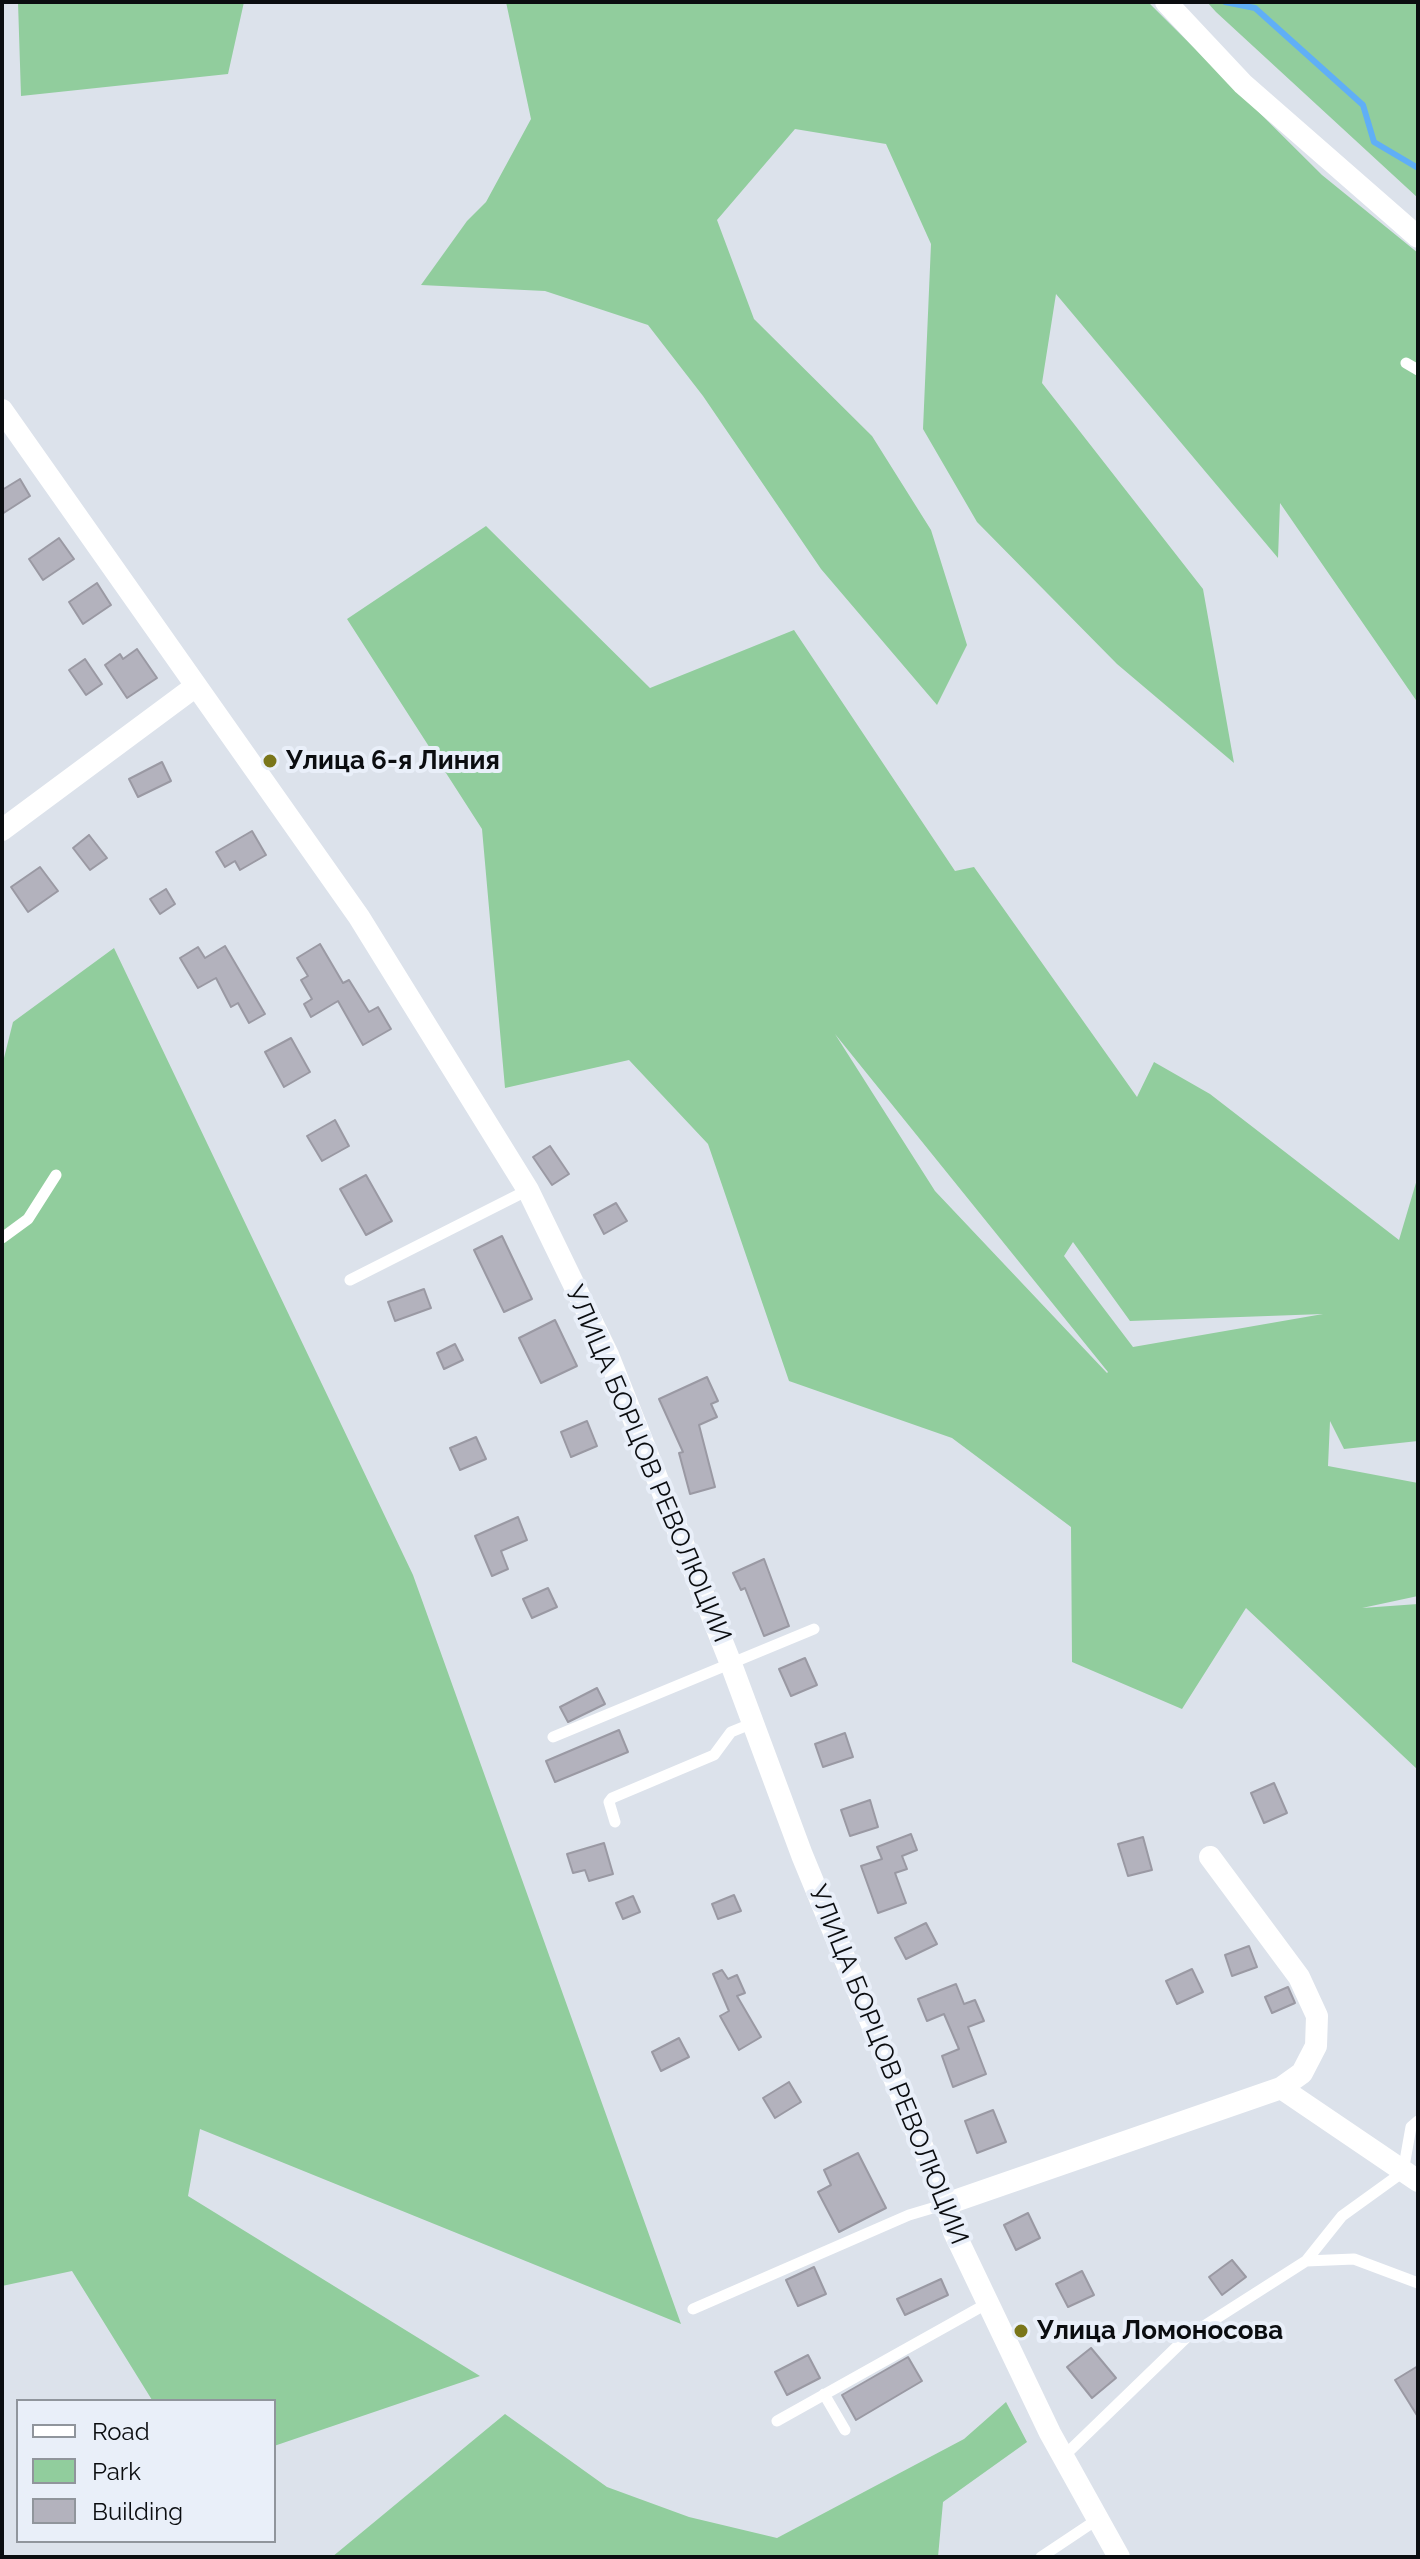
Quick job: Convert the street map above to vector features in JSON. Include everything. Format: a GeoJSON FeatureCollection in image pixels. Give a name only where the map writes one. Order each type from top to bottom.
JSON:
{"type":"FeatureCollection","features":[{"type":"Feature","properties":{"kind":"street"},"geometry":{"type":"LineString","coordinates":[[1166,2],[1243,84],[1418,237]]}},
{"type":"Feature","properties":{"kind":"street","name":"УЛИЦА БОРЦОВ РЕВОЛЮЦИИ"},"geometry":{"type":"LineString","coordinates":[[2,410],[359,917],[528,1190],[608,1355],[731,1664],[802,1855],[946,2204],[954,2232],[1064,2456],[1119,2557]]}},
{"type":"Feature","properties":{"kind":"street"},"geometry":{"type":"LineString","coordinates":[[2,830],[196,686]]}},
{"type":"Feature","properties":{"kind":"street"},"geometry":{"type":"LineString","coordinates":[[946,2204],[1281,2088],[1302,2073],[1316,2046],[1317,2016],[1299,1977],[1210,1857]]}},
{"type":"Feature","properties":{"kind":"street"},"geometry":{"type":"LineString","coordinates":[[1281,2088],[1410,2177]]}},
{"type":"Feature","properties":{"kind":"lane"},"geometry":{"type":"LineString","coordinates":[[1406,363],[1418,370]]}},
{"type":"Feature","properties":{"kind":"lane"},"geometry":{"type":"LineString","coordinates":[[2,1238],[28,1219],[56,1175]]}},
{"type":"Feature","properties":{"kind":"lane"},"geometry":{"type":"LineString","coordinates":[[350,1280],[528,1190]]}},
{"type":"Feature","properties":{"kind":"lane"},"geometry":{"type":"LineString","coordinates":[[553,1737],[814,1629]]}},
{"type":"Feature","properties":{"kind":"lane"},"geometry":{"type":"LineString","coordinates":[[615,1822],[609,1802],[612,1798],[714,1755],[731,1732],[753,1723]]}},
{"type":"Feature","properties":{"kind":"lane"},"geometry":{"type":"LineString","coordinates":[[1064,2456],[1187,2337],[1306,2261],[1342,2216],[1410,2177],[1411,2127],[1418,2121]]}},
{"type":"Feature","properties":{"kind":"lane"},"geometry":{"type":"LineString","coordinates":[[693,2309],[909,2215],[946,2204]]}},
{"type":"Feature","properties":{"kind":"lane"},"geometry":{"type":"LineString","coordinates":[[1306,2261],[1354,2259],[1418,2283]]}},
{"type":"Feature","properties":{"kind":"lane"},"geometry":{"type":"LineString","coordinates":[[777,2421],[988,2303]]}},
{"type":"Feature","properties":{"kind":"lane"},"geometry":{"type":"LineString","coordinates":[[824,2394],[845,2430]]}},
{"type":"Feature","properties":{"kind":"lane"},"geometry":{"type":"LineString","coordinates":[[1041,2557],[1099,2518]]}},
{"type":"Feature","properties":{"kind":"green space"},"geometry":{"type":"Polygon","coordinates":[[[18,2],[244,2],[228,74],[21,96],[18,2]]]}},
{"type":"Feature","properties":{"kind":"green space"},"geometry":{"type":"Polygon","coordinates":[[[506,2],[1148,2],[1322,175],[1418,253],[1418,703],[1280,503],[1278,558],[1056,294],[1042,383],[1203,589],[1234,763],[1117,664],[977,522],[923,429],[931,244],[886,144],[795,129],[717,220],[754,319],[872,436],[931,530],[967,645],[937,705],[821,569],[703,396],[648,325],[545,291],[421,285],[467,221],[486,202],[531,119],[506,2]]]}},
{"type":"Feature","properties":{"kind":"green space"},"geometry":{"type":"Polygon","coordinates":[[[1207,2],[1418,2],[1418,198],[1216,12],[1207,2]]]}},
{"type":"Feature","properties":{"kind":"green space"},"geometry":{"type":"Polygon","coordinates":[[[486,526],[650,688],[794,630],[955,871],[974,867],[1137,1097],[1154,1062],[1210,1094],[1399,1240],[1418,1176],[1418,1441],[1344,1449],[1330,1421],[1328,1466],[1418,1483],[1418,1596],[1362,1608],[1418,1604],[1418,1770],[1246,1608],[1182,1709],[1072,1662],[1071,1527],[952,1438],[789,1381],[708,1144],[629,1060],[505,1088],[482,829],[347,619],[486,526]],[[835,1034],[935,1191],[1107,1373],[1108,1372],[835,1034]],[[1073,1242],[1064,1256],[1133,1347],[1323,1314],[1130,1321],[1073,1242]]]}},
{"type":"Feature","properties":{"kind":"green space"},"geometry":{"type":"Polygon","coordinates":[[[114,948],[413,1575],[681,2324],[200,2129],[188,2196],[480,2376],[276,2445],[276,2399],[151,2399],[72,2271],[2,2286],[2,1066],[13,1022],[114,948]]]}},
{"type":"Feature","properties":{"kind":"green space"},"geometry":{"type":"Polygon","coordinates":[[[1006,2402],[1027,2442],[943,2502],[938,2557],[332,2557],[505,2414],[607,2487],[689,2517],[777,2538],[964,2439],[1006,2402]]]}},
{"type":"Feature","properties":{"kind":"building"},"geometry":{"type":"Polygon","coordinates":[[[20,479],[30,496],[2,514],[2,490],[20,479]]]}},
{"type":"Feature","properties":{"kind":"building"},"geometry":{"type":"Polygon","coordinates":[[[59,538],[74,559],[43,580],[29,559],[59,538]]]}},
{"type":"Feature","properties":{"kind":"building"},"geometry":{"type":"Polygon","coordinates":[[[97,583],[111,605],[83,624],[69,602],[97,583]]]}},
{"type":"Feature","properties":{"kind":"building"},"geometry":{"type":"Polygon","coordinates":[[[137,649],[157,678],[127,698],[105,665],[120,654],[123,659],[137,649]]]}},
{"type":"Feature","properties":{"kind":"building"},"geometry":{"type":"Polygon","coordinates":[[[85,659],[102,684],[86,695],[69,670],[85,659]]]}},
{"type":"Feature","properties":{"kind":"building"},"geometry":{"type":"Polygon","coordinates":[[[162,762],[171,781],[138,797],[129,779],[162,762]]]}},
{"type":"Feature","properties":{"kind":"building"},"geometry":{"type":"Polygon","coordinates":[[[252,831],[266,855],[240,870],[235,861],[225,867],[216,852],[252,831]]]}},
{"type":"Feature","properties":{"kind":"building"},"geometry":{"type":"Polygon","coordinates":[[[89,835],[107,858],[90,870],[73,848],[89,835]]]}},
{"type":"Feature","properties":{"kind":"building"},"geometry":{"type":"Polygon","coordinates":[[[40,867],[58,891],[28,912],[11,887],[40,867]]]}},
{"type":"Feature","properties":{"kind":"building"},"geometry":{"type":"Polygon","coordinates":[[[166,889],[175,904],[160,914],[150,899],[166,889]]]}},
{"type":"Feature","properties":{"kind":"building"},"geometry":{"type":"Polygon","coordinates":[[[320,944],[343,983],[349,980],[369,1012],[378,1007],[391,1029],[363,1045],[338,1001],[311,1017],[304,1004],[312,999],[301,980],[308,976],[297,958],[320,944]]]}},
{"type":"Feature","properties":{"kind":"building"},"geometry":{"type":"Polygon","coordinates":[[[225,946],[265,1014],[249,1023],[238,1003],[231,1007],[216,978],[198,988],[180,958],[198,947],[205,958],[225,946]]]}},
{"type":"Feature","properties":{"kind":"building"},"geometry":{"type":"Polygon","coordinates":[[[291,1038],[310,1072],[284,1087],[265,1052],[291,1038]]]}},
{"type":"Feature","properties":{"kind":"building"},"geometry":{"type":"Polygon","coordinates":[[[335,1120],[349,1146],[322,1161],[307,1136],[335,1120]]]}},
{"type":"Feature","properties":{"kind":"building"},"geometry":{"type":"Polygon","coordinates":[[[550,1146],[569,1174],[552,1185],[533,1157],[550,1146]]]}},
{"type":"Feature","properties":{"kind":"building"},"geometry":{"type":"Polygon","coordinates":[[[366,1175],[392,1221],[366,1235],[340,1189],[366,1175]]]}},
{"type":"Feature","properties":{"kind":"building"},"geometry":{"type":"Polygon","coordinates":[[[616,1203],[627,1221],[604,1234],[594,1215],[616,1203]]]}},
{"type":"Feature","properties":{"kind":"building"},"geometry":{"type":"Polygon","coordinates":[[[502,1236],[532,1299],[504,1312],[474,1250],[502,1236]]]}},
{"type":"Feature","properties":{"kind":"building"},"geometry":{"type":"Polygon","coordinates":[[[424,1289],[431,1308],[395,1321],[388,1302],[424,1289]]]}},
{"type":"Feature","properties":{"kind":"building"},"geometry":{"type":"Polygon","coordinates":[[[555,1320],[577,1366],[541,1383],[519,1338],[555,1320]]]}},
{"type":"Feature","properties":{"kind":"building"},"geometry":{"type":"Polygon","coordinates":[[[455,1344],[463,1360],[444,1369],[437,1353],[455,1344]]]}},
{"type":"Feature","properties":{"kind":"building"},"geometry":{"type":"Polygon","coordinates":[[[707,1377],[718,1401],[711,1404],[717,1417],[699,1425],[715,1487],[690,1494],[679,1453],[683,1452],[659,1399],[707,1377]]]}},
{"type":"Feature","properties":{"kind":"building"},"geometry":{"type":"Polygon","coordinates":[[[587,1421],[597,1446],[571,1457],[561,1432],[587,1421]]]}},
{"type":"Feature","properties":{"kind":"building"},"geometry":{"type":"Polygon","coordinates":[[[476,1437],[486,1459],[460,1470],[450,1448],[476,1437]]]}},
{"type":"Feature","properties":{"kind":"building"},"geometry":{"type":"Polygon","coordinates":[[[518,1517],[527,1540],[501,1551],[508,1569],[492,1576],[475,1536],[518,1517]]]}},
{"type":"Feature","properties":{"kind":"building"},"geometry":{"type":"Polygon","coordinates":[[[764,1559],[789,1626],[764,1636],[745,1588],[741,1590],[733,1573],[764,1559]]]}},
{"type":"Feature","properties":{"kind":"building"},"geometry":{"type":"Polygon","coordinates":[[[548,1588],[557,1607],[532,1618],[523,1599],[548,1588]]]}},
{"type":"Feature","properties":{"kind":"building"},"geometry":{"type":"Polygon","coordinates":[[[805,1658],[817,1685],[791,1696],[779,1669],[805,1658]]]}},
{"type":"Feature","properties":{"kind":"building"},"geometry":{"type":"Polygon","coordinates":[[[597,1688],[605,1704],[568,1722],[560,1707],[597,1688]]]}},
{"type":"Feature","properties":{"kind":"building"},"geometry":{"type":"Polygon","coordinates":[[[619,1730],[628,1752],[555,1782],[546,1761],[619,1730]]]}},
{"type":"Feature","properties":{"kind":"building"},"geometry":{"type":"Polygon","coordinates":[[[845,1733],[853,1757],[823,1767],[815,1744],[845,1733]]]}},
{"type":"Feature","properties":{"kind":"building"},"geometry":{"type":"Polygon","coordinates":[[[1274,1783],[1287,1813],[1264,1823],[1251,1793],[1274,1783]]]}},
{"type":"Feature","properties":{"kind":"building"},"geometry":{"type":"Polygon","coordinates":[[[870,1800],[878,1827],[850,1836],[841,1810],[870,1800]]]}},
{"type":"Feature","properties":{"kind":"building"},"geometry":{"type":"Polygon","coordinates":[[[911,1834],[917,1850],[902,1856],[907,1869],[895,1873],[906,1903],[878,1913],[861,1866],[882,1859],[877,1847],[911,1834]]]}},
{"type":"Feature","properties":{"kind":"building"},"geometry":{"type":"Polygon","coordinates":[[[1143,1837],[1152,1870],[1128,1876],[1118,1844],[1143,1837]]]}},
{"type":"Feature","properties":{"kind":"building"},"geometry":{"type":"Polygon","coordinates":[[[604,1843],[613,1874],[589,1881],[585,1870],[573,1873],[567,1854],[604,1843]]]}},
{"type":"Feature","properties":{"kind":"building"},"geometry":{"type":"Polygon","coordinates":[[[734,1895],[741,1911],[718,1919],[712,1904],[734,1895]]]}},
{"type":"Feature","properties":{"kind":"building"},"geometry":{"type":"Polygon","coordinates":[[[633,1896],[640,1912],[623,1919],[616,1903],[633,1896]]]}},
{"type":"Feature","properties":{"kind":"building"},"geometry":{"type":"Polygon","coordinates":[[[926,1923],[937,1944],[906,1959],[895,1938],[926,1923]]]}},
{"type":"Feature","properties":{"kind":"building"},"geometry":{"type":"Polygon","coordinates":[[[1249,1946],[1257,1967],[1232,1976],[1225,1955],[1249,1946]]]}},
{"type":"Feature","properties":{"kind":"building"},"geometry":{"type":"Polygon","coordinates":[[[1192,1969],[1203,1992],[1177,2004],[1166,1981],[1192,1969]]]}},
{"type":"Feature","properties":{"kind":"building"},"geometry":{"type":"Polygon","coordinates":[[[722,1970],[728,1979],[737,1975],[745,1993],[737,1996],[761,2037],[739,2050],[720,2016],[729,2011],[713,1974],[722,1970]]]}},
{"type":"Feature","properties":{"kind":"building"},"geometry":{"type":"Polygon","coordinates":[[[956,1984],[964,2004],[975,2000],[984,2021],[968,2027],[986,2074],[953,2087],[942,2056],[959,2049],[944,2014],[927,2021],[918,1999],[956,1984]]]}},
{"type":"Feature","properties":{"kind":"building"},"geometry":{"type":"Polygon","coordinates":[[[1288,1987],[1295,2003],[1272,2013],[1265,1997],[1288,1987]]]}},
{"type":"Feature","properties":{"kind":"building"},"geometry":{"type":"Polygon","coordinates":[[[679,2038],[689,2057],[661,2071],[652,2052],[679,2038]]]}},
{"type":"Feature","properties":{"kind":"building"},"geometry":{"type":"Polygon","coordinates":[[[789,2082],[801,2102],[775,2118],[763,2098],[789,2082]]]}},
{"type":"Feature","properties":{"kind":"building"},"geometry":{"type":"Polygon","coordinates":[[[993,2110],[1006,2142],[977,2153],[965,2121],[993,2110]]]}},
{"type":"Feature","properties":{"kind":"building"},"geometry":{"type":"Polygon","coordinates":[[[858,2153],[886,2208],[839,2232],[818,2192],[831,2185],[824,2170],[858,2153]]]}},
{"type":"Feature","properties":{"kind":"building"},"geometry":{"type":"Polygon","coordinates":[[[1028,2213],[1040,2238],[1016,2250],[1004,2225],[1028,2213]]]}},
{"type":"Feature","properties":{"kind":"building"},"geometry":{"type":"Polygon","coordinates":[[[1232,2260],[1246,2277],[1222,2295],[1209,2277],[1232,2260]]]}},
{"type":"Feature","properties":{"kind":"building"},"geometry":{"type":"Polygon","coordinates":[[[814,2267],[826,2294],[798,2306],[786,2280],[814,2267]]]}},
{"type":"Feature","properties":{"kind":"building"},"geometry":{"type":"Polygon","coordinates":[[[1082,2271],[1094,2295],[1068,2307],[1056,2284],[1082,2271]]]}},
{"type":"Feature","properties":{"kind":"building"},"geometry":{"type":"Polygon","coordinates":[[[941,2279],[948,2295],[905,2315],[897,2299],[941,2279]]]}},
{"type":"Feature","properties":{"kind":"building"},"geometry":{"type":"Polygon","coordinates":[[[1091,2348],[1116,2378],[1092,2398],[1067,2367],[1091,2348]]]}},
{"type":"Feature","properties":{"kind":"building"},"geometry":{"type":"Polygon","coordinates":[[[808,2355],[820,2378],[787,2395],[775,2372],[808,2355]]]}},
{"type":"Feature","properties":{"kind":"building"},"geometry":{"type":"Polygon","coordinates":[[[908,2357],[922,2381],[856,2420],[842,2395],[908,2357]]]}},
{"type":"Feature","properties":{"kind":"building"},"geometry":{"type":"Polygon","coordinates":[[[1418,2366],[1418,2417],[1395,2380],[1418,2366]]]}},
{"type":"Feature","properties":{"kind":"waterway"},"geometry":{"type":"LineString","coordinates":[[1225,2],[1255,8],[1363,105],[1374,142],[1418,168]]}},
{"type":"Feature","properties":{"kind":"place","name":"Улица 6-я Линия"},"geometry":{"type":"Point","coordinates":[270,761]}},
{"type":"Feature","properties":{"kind":"place","name":"Улица Ломоносова"},"geometry":{"type":"Point","coordinates":[1021,2331]}}]}
